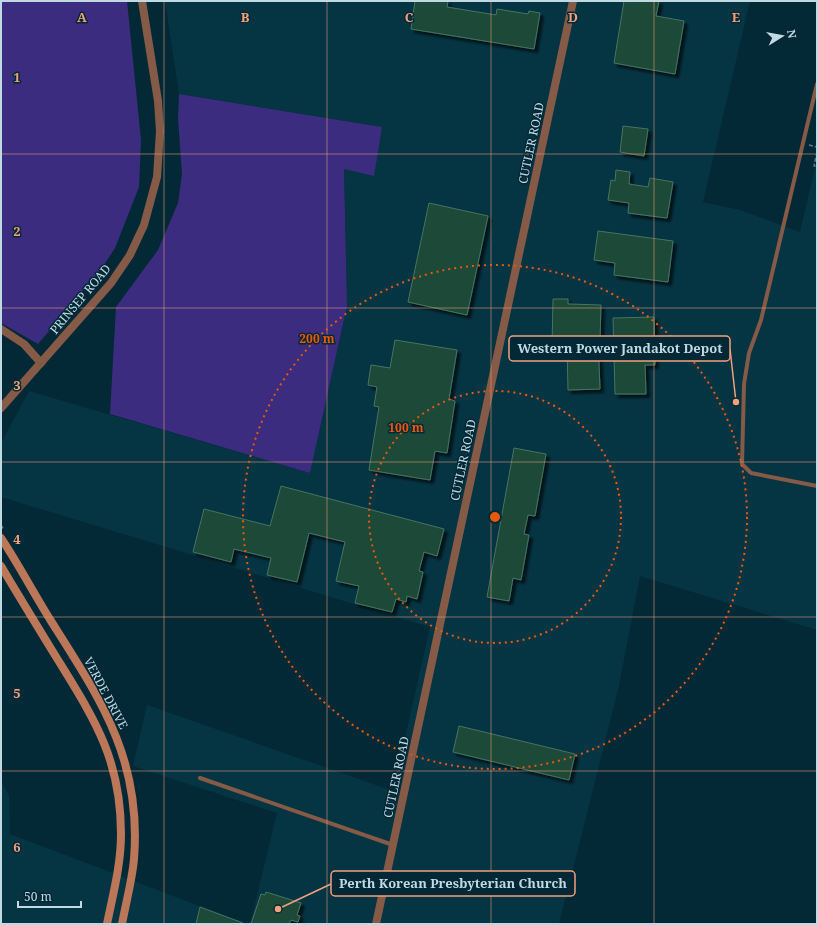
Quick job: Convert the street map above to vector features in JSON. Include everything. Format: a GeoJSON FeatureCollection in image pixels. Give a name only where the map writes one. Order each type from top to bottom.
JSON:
{"type":"FeatureCollection","features":[{"type":"Feature","properties":{"kind":"main road","name":"VERDE DRIVE"},"geometry":{"type":"LineString","coordinates":[[1,538],[102,705],[119,743],[125,761],[134,810],[135,836],[132,876],[122,924]]}},
{"type":"Feature","properties":{"kind":"main road","name":"VERDE DRIVE"},"geometry":{"type":"LineString","coordinates":[[1,566],[88,707],[109,754],[119,801],[121,835],[118,869],[107,924]]}},
{"type":"Feature","properties":{"kind":"street","name":"PRINSEP ROAD"},"geometry":{"type":"LineString","coordinates":[[1,408],[100,296],[121,270],[137,240],[149,210],[159,162],[160,131],[158,101],[142,1]]}},
{"type":"Feature","properties":{"kind":"street","name":"CUTLER ROAD"},"geometry":{"type":"LineString","coordinates":[[376,924],[573,1]]}},
{"type":"Feature","properties":{"kind":"street"},"geometry":{"type":"LineString","coordinates":[[1,329],[24,344],[41,363]]}},
{"type":"Feature","properties":{"kind":"lane"},"geometry":{"type":"LineString","coordinates":[[817,84],[761,320],[749,353],[744,384],[742,464],[751,473],[817,486]]}},
{"type":"Feature","properties":{"kind":"lane"},"geometry":{"type":"LineString","coordinates":[[200,778],[394,845]]}},
{"type":"Feature","properties":{"kind":"path"},"geometry":{"type":"LineString","coordinates":[[803,144],[817,147]]}},
{"type":"Feature","properties":{"kind":"path"},"geometry":{"type":"LineString","coordinates":[[817,152],[814,166],[817,166]]}},
{"type":"Feature","properties":{"kind":"shaded area"},"geometry":{"type":"Polygon","coordinates":[[[1,1],[127,1],[141,140],[139,187],[115,248],[100,271],[38,344],[1,323],[1,1]]]}},
{"type":"Feature","properties":{"kind":"shaded area"},"geometry":{"type":"Polygon","coordinates":[[[165,1],[750,1],[703,202],[740,210],[800,232],[817,159],[817,630],[640,576],[619,686],[559,924],[250,924],[277,813],[133,766],[147,705],[393,791],[430,627],[1,497],[1,443],[29,391],[310,473],[347,306],[344,169],[382,127],[179,94],[165,1]]]}},
{"type":"Feature","properties":{"kind":"shaded area"},"geometry":{"type":"Polygon","coordinates":[[[179,94],[382,127],[374,176],[344,169],[347,306],[310,473],[110,414],[116,307],[158,250],[178,203],[182,174],[178,119],[179,94]]]}},
{"type":"Feature","properties":{"kind":"shaded area"},"geometry":{"type":"Polygon","coordinates":[[[1,781],[9,796],[10,834],[247,924],[1,924],[1,781]]]}},
{"type":"Feature","properties":{"kind":"building"},"geometry":{"type":"Polygon","coordinates":[[[415,1],[448,1],[447,7],[496,15],[497,9],[528,14],[529,11],[540,13],[534,49],[411,29],[415,1]]]}},
{"type":"Feature","properties":{"kind":"building"},"geometry":{"type":"Polygon","coordinates":[[[624,1],[659,1],[656,16],[684,21],[675,74],[614,63],[624,1]]]}},
{"type":"Feature","properties":{"kind":"building"},"geometry":{"type":"Polygon","coordinates":[[[623,126],[648,129],[644,156],[620,152],[623,126]]]}},
{"type":"Feature","properties":{"kind":"building"},"geometry":{"type":"Polygon","coordinates":[[[616,170],[630,172],[629,184],[648,187],[650,178],[673,182],[667,218],[628,213],[629,203],[608,200],[611,180],[615,181],[616,170]]]}},
{"type":"Feature","properties":{"kind":"building"},"geometry":{"type":"Polygon","coordinates":[[[429,203],[488,216],[467,315],[408,302],[429,203]]]}},
{"type":"Feature","properties":{"kind":"building"},"geometry":{"type":"Polygon","coordinates":[[[598,231],[673,241],[668,282],[614,275],[615,263],[594,260],[598,231]]]}},
{"type":"Feature","properties":{"kind":"building"},"geometry":{"type":"Polygon","coordinates":[[[553,299],[568,299],[568,304],[601,305],[600,339],[598,339],[600,389],[568,390],[567,347],[552,347],[553,299]]]}},
{"type":"Feature","properties":{"kind":"building"},"geometry":{"type":"Polygon","coordinates":[[[654,317],[655,365],[645,365],[646,394],[615,394],[613,318],[654,317]]]}},
{"type":"Feature","properties":{"kind":"building"},"geometry":{"type":"Polygon","coordinates":[[[395,340],[457,350],[449,399],[455,401],[447,453],[435,451],[430,480],[369,470],[379,407],[374,406],[377,387],[368,385],[371,365],[390,368],[395,340]]]}},
{"type":"Feature","properties":{"kind":"building"},"geometry":{"type":"Polygon","coordinates":[[[514,448],[546,454],[535,516],[528,515],[524,534],[529,535],[521,580],[513,578],[509,601],[487,597],[514,448]]]}},
{"type":"Feature","properties":{"kind":"building"},"geometry":{"type":"Polygon","coordinates":[[[281,486],[444,529],[437,556],[424,552],[419,571],[423,572],[417,599],[407,596],[406,602],[396,599],[392,612],[355,603],[359,586],[336,581],[345,542],[309,533],[297,582],[267,575],[271,558],[234,549],[231,562],[193,552],[204,509],[270,526],[281,486]]]}},
{"type":"Feature","properties":{"kind":"building"},"geometry":{"type":"Polygon","coordinates":[[[459,726],[575,754],[569,780],[453,752],[459,726]]]}},
{"type":"Feature","properties":{"kind":"building"},"geometry":{"type":"Polygon","coordinates":[[[266,892],[301,903],[297,915],[300,916],[298,922],[291,920],[289,924],[251,924],[261,894],[265,895],[266,892]]]}},
{"type":"Feature","properties":{"kind":"building"},"geometry":{"type":"Polygon","coordinates":[[[200,907],[243,923],[243,924],[196,924],[200,907]]]}},
{"type":"Feature","properties":{"kind":"place","name":"Western Power Jandakot Depot"},"geometry":{"type":"Point","coordinates":[736,402]}},
{"type":"Feature","properties":{"kind":"place","name":"Perth Korean Presbyterian Church"},"geometry":{"type":"Point","coordinates":[278,909]}}]}
